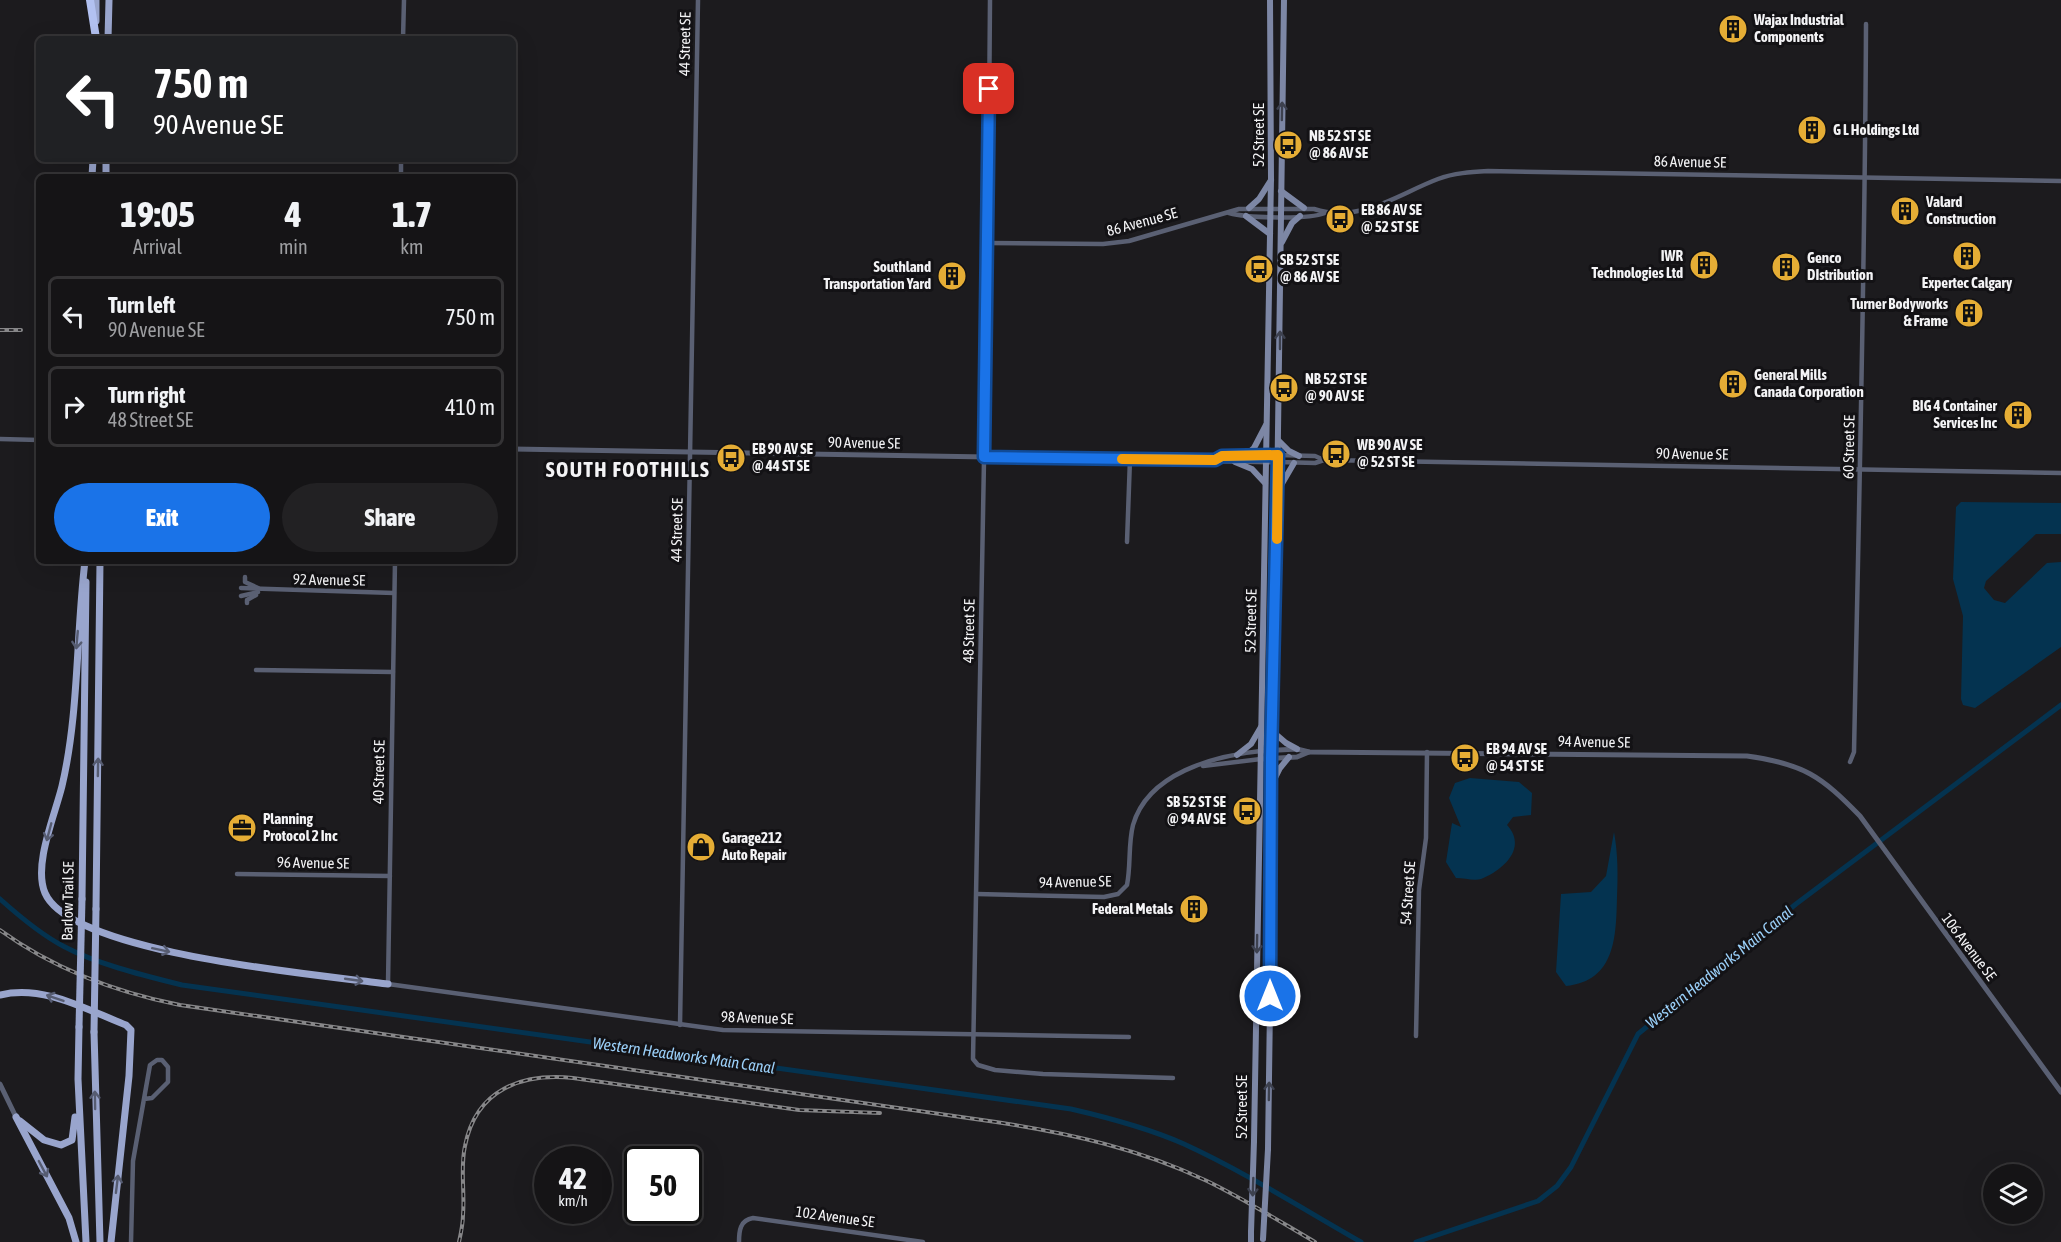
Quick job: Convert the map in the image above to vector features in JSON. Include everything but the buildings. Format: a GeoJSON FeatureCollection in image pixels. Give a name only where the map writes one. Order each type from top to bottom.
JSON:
{"type":"FeatureCollection","features":[{"type":"Feature","properties":{"kind":"highway"},"geometry":{"type":"LineString","coordinates":[[90,0],[96,36]]}},
{"type":"Feature","properties":{"kind":"main road"},"geometry":{"type":"LineString","coordinates":[[96,0],[96,36]]}},
{"type":"Feature","properties":{"kind":"main road"},"geometry":{"type":"LineString","coordinates":[[108,36],[111,0]]}},
{"type":"Feature","properties":{"kind":"main road","name":"52 Street SE"},"geometry":{"type":"LineString","coordinates":[[1251,1242],[1262,727],[1265,458],[1268,422],[1271,208],[1270,0]]}},
{"type":"Feature","properties":{"kind":"main road","name":"52 Street SE"},"geometry":{"type":"LineString","coordinates":[[1263,1241],[1268,1149],[1271,758],[1279,441],[1284,0]]}},
{"type":"Feature","properties":{"kind":"main road"},"geometry":{"type":"LineString","coordinates":[[1249,208],[1259,200],[1271,179]]}},
{"type":"Feature","properties":{"kind":"main road"},"geometry":{"type":"LineString","coordinates":[[1281,191],[1304,208]]}},
{"type":"Feature","properties":{"kind":"main road"},"geometry":{"type":"LineString","coordinates":[[1246,216],[1270,234]]}},
{"type":"Feature","properties":{"kind":"main road"},"geometry":{"type":"LineString","coordinates":[[1280,245],[1292,223],[1300,216]]}},
{"type":"Feature","properties":{"kind":"main road"},"geometry":{"type":"LineString","coordinates":[[1246,455],[1254,448],[1268,422]]}},
{"type":"Feature","properties":{"kind":"main road"},"geometry":{"type":"LineString","coordinates":[[1279,441],[1289,451],[1299,456]]}},
{"type":"Feature","properties":{"kind":"main road"},"geometry":{"type":"LineString","coordinates":[[1236,462],[1252,469],[1265,483]]}},
{"type":"Feature","properties":{"kind":"main road"},"geometry":{"type":"LineString","coordinates":[[1278,491],[1294,463]]}},
{"type":"Feature","properties":{"kind":"main road"},"geometry":{"type":"LineString","coordinates":[[86,564],[69,743],[62,785],[44,854],[42,875],[44,891],[52,905],[71,919],[135,945],[209,960],[388,984]]}},
{"type":"Feature","properties":{"kind":"main road","name":"Barlow Trail SE"},"geometry":{"type":"LineString","coordinates":[[86,564],[78,1079],[86,1242]]}},
{"type":"Feature","properties":{"kind":"main road","name":"Barlow Trail SE"},"geometry":{"type":"LineString","coordinates":[[100,1242],[94,1032],[101,564]]}},
{"type":"Feature","properties":{"kind":"main road"},"geometry":{"type":"LineString","coordinates":[[1238,755],[1251,744],[1262,727]]}},
{"type":"Feature","properties":{"kind":"main road"},"geometry":{"type":"LineString","coordinates":[[1272,731],[1297,749]]}},
{"type":"Feature","properties":{"kind":"main road"},"geometry":{"type":"LineString","coordinates":[[1271,785],[1289,757]]}},
{"type":"Feature","properties":{"kind":"main road"},"geometry":{"type":"LineString","coordinates":[[0,995],[23,992],[52,996],[126,1025],[131,1030],[129,1076],[111,1242]]}},
{"type":"Feature","properties":{"kind":"main road"},"geometry":{"type":"LineString","coordinates":[[16,1117],[44,1140],[52,1144],[67,1144],[72,1140],[75,1132],[75,1088],[78,1079]]}},
{"type":"Feature","properties":{"kind":"main road"},"geometry":{"type":"LineString","coordinates":[[16,1117],[69,1218],[76,1242]]}},
{"type":"Feature","properties":{"kind":"street"},"geometry":{"type":"LineString","coordinates":[[403,36],[404,0]]}},
{"type":"Feature","properties":{"kind":"street","name":"44 Street SE"},"geometry":{"type":"LineString","coordinates":[[680,1025],[698,0]]}},
{"type":"Feature","properties":{"kind":"street","name":"48 Street SE"},"geometry":{"type":"LineString","coordinates":[[990,0],[988,243],[973,1059],[978,1065],[995,1070],[1043,1074],[1173,1078]]}},
{"type":"Feature","properties":{"kind":"street","name":"60 Street SE"},"geometry":{"type":"LineString","coordinates":[[1850,762],[1854,752],[1866,177],[1866,24]]}},
{"type":"Feature","properties":{"kind":"street","name":"86 Avenue SE"},"geometry":{"type":"LineString","coordinates":[[1229,213],[1246,216],[1317,216],[1369,209],[1438,178],[1470,172],[2061,181]]}},
{"type":"Feature","properties":{"kind":"street","name":"86 Avenue SE"},"geometry":{"type":"LineString","coordinates":[[988,243],[1103,244],[1129,241],[1194,220],[1229,213],[1239,208],[1304,208],[1326,213]]}},
{"type":"Feature","properties":{"kind":"street"},"geometry":{"type":"LineString","coordinates":[[0,439],[36,440]]}},
{"type":"Feature","properties":{"kind":"street","name":"90 Avenue SE"},"geometry":{"type":"LineString","coordinates":[[516,449],[1236,462],[1265,458]]}},
{"type":"Feature","properties":{"kind":"street","name":"90 Avenue SE"},"geometry":{"type":"LineString","coordinates":[[1215,460],[1222,456],[1246,455],[1294,463],[1315,463],[1323,459]]}},
{"type":"Feature","properties":{"kind":"street","name":"90 Avenue SE"},"geometry":{"type":"LineString","coordinates":[[1278,459],[1315,456],[1323,459],[2061,473]]}},
{"type":"Feature","properties":{"kind":"street"},"geometry":{"type":"LineString","coordinates":[[1127,542],[1130,459]]}},
{"type":"Feature","properties":{"kind":"street","name":"40 Street SE"},"geometry":{"type":"LineString","coordinates":[[388,984],[395,564]]}},
{"type":"Feature","properties":{"kind":"street"},"geometry":{"type":"LineString","coordinates":[[245,577],[245,582],[264,591]]}},
{"type":"Feature","properties":{"kind":"street"},"geometry":{"type":"LineString","coordinates":[[241,588],[264,591]]}},
{"type":"Feature","properties":{"kind":"street"},"geometry":{"type":"LineString","coordinates":[[241,596],[264,591]]}},
{"type":"Feature","properties":{"kind":"street"},"geometry":{"type":"LineString","coordinates":[[247,603],[247,600],[264,591]]}},
{"type":"Feature","properties":{"kind":"street","name":"92 Avenue SE"},"geometry":{"type":"LineString","coordinates":[[264,591],[394,593]]}},
{"type":"Feature","properties":{"kind":"street"},"geometry":{"type":"LineString","coordinates":[[256,670],[393,672]]}},
{"type":"Feature","properties":{"kind":"street","name":"94 Avenue SE"},"geometry":{"type":"LineString","coordinates":[[977,894],[1104,897],[1118,894],[1127,885],[1130,837],[1134,822],[1144,802],[1162,784],[1176,774],[1197,766],[1238,755],[1272,750],[1747,756],[1795,765],[1816,776],[1833,788],[1860,816]]}},
{"type":"Feature","properties":{"kind":"street","name":"94 Avenue SE"},"geometry":{"type":"LineString","coordinates":[[1197,766],[1298,757],[1309,752]]}},
{"type":"Feature","properties":{"kind":"street","name":"54 Street SE"},"geometry":{"type":"LineString","coordinates":[[1416,1036],[1419,890],[1426,838],[1427,752]]}},
{"type":"Feature","properties":{"kind":"street","name":"106 Avenue SE"},"geometry":{"type":"LineString","coordinates":[[1860,816],[1897,870],[2061,1092]]}},
{"type":"Feature","properties":{"kind":"street","name":"96 Avenue SE"},"geometry":{"type":"LineString","coordinates":[[237,874],[390,876]]}},
{"type":"Feature","properties":{"kind":"street","name":"98 Avenue SE"},"geometry":{"type":"LineString","coordinates":[[388,984],[723,1030],[1129,1037]]}},
{"type":"Feature","properties":{"kind":"street"},"geometry":{"type":"LineString","coordinates":[[131,1242],[136,1132],[150,1065],[162,1060],[168,1067],[168,1082],[152,1098],[144,1099]]}},
{"type":"Feature","properties":{"kind":"street"},"geometry":{"type":"LineString","coordinates":[[0,1084],[16,1117]]}},
{"type":"Feature","properties":{"kind":"street","name":"102 Avenue SE"},"geometry":{"type":"LineString","coordinates":[[739,1242],[744,1222],[753,1218],[923,1242]]}},
{"type":"Feature","properties":{"kind":"water"},"geometry":{"type":"Polygon","coordinates":[[[1961,502],[2061,503],[2061,534],[2036,534],[1986,581],[1984,588],[1994,600],[2005,603],[2047,563],[2061,562],[2061,647],[1975,708],[1963,705],[1961,699],[1963,616],[1953,579],[1956,507],[1961,502]]]}},
{"type":"Feature","properties":{"kind":"water"},"geometry":{"type":"Polygon","coordinates":[[[1470,778],[1519,782],[1532,793],[1531,815],[1513,817],[1507,825],[1515,842],[1510,857],[1497,870],[1478,880],[1456,878],[1446,862],[1452,823],[1461,827],[1449,798],[1455,783],[1470,778]]]}},
{"type":"Feature","properties":{"kind":"water"},"geometry":{"type":"Polygon","coordinates":[[[1614,832],[1617,912],[1614,941],[1610,954],[1604,966],[1595,975],[1583,982],[1566,986],[1556,972],[1561,894],[1591,892],[1606,876],[1614,832]]]}},
{"type":"Feature","properties":{"kind":"waterway","name":"Western Headworks Main Canal"},"geometry":{"type":"LineString","coordinates":[[1416,1242],[1538,1201],[1557,1186],[1571,1167],[1638,1034],[1796,904],[2061,705]]}},
{"type":"Feature","properties":{"kind":"waterway","name":"Western Headworks Main Canal"},"geometry":{"type":"LineString","coordinates":[[0,899],[38,930],[76,952],[121,969],[182,985],[1071,1109],[1100,1116],[1157,1133],[1207,1155],[1361,1242]]}},
{"type":"Feature","properties":{"kind":"railway"},"geometry":{"type":"LineString","coordinates":[[0,330],[21,330]]}},
{"type":"Feature","properties":{"kind":"railway"},"geometry":{"type":"LineString","coordinates":[[0,930],[42,956],[86,977],[132,993],[180,1005],[996,1122],[1077,1137],[1130,1151],[1207,1181],[1315,1242]]}},
{"type":"Feature","properties":{"kind":"railway"},"geometry":{"type":"LineString","coordinates":[[459,1242],[463,1218],[464,1154],[471,1127],[479,1111],[491,1098],[519,1082],[536,1078],[573,1078],[799,1110],[880,1113]]}},
{"type":"Feature","properties":{"kind":"slow traffic"},"geometry":{"type":"LineString","coordinates":[[1122,459],[1215,460],[1222,456],[1278,455],[1277,539]]}},
{"type":"Feature","properties":{"kind":"place","name":"Wajax Industrial Components"},"geometry":{"type":"Point","coordinates":[1733,29]}},
{"type":"Feature","properties":{"kind":"place","name":"G L Holdings Ltd"},"geometry":{"type":"Point","coordinates":[1812,130]}},
{"type":"Feature","properties":{"kind":"place","name":"NB 52 ST SE @ 86 AV SE"},"geometry":{"type":"Point","coordinates":[1288,145]}},
{"type":"Feature","properties":{"kind":"place","name":"Valard Construction"},"geometry":{"type":"Point","coordinates":[1905,211]}},
{"type":"Feature","properties":{"kind":"place","name":"EB 86 AV SE @ 52 ST SE"},"geometry":{"type":"Point","coordinates":[1340,219]}},
{"type":"Feature","properties":{"kind":"place","name":"Expertec Calgary"},"geometry":{"type":"Point","coordinates":[1967,256]}},
{"type":"Feature","properties":{"kind":"place","name":"IWR Technologies Ltd"},"geometry":{"type":"Point","coordinates":[1704,265]}},
{"type":"Feature","properties":{"kind":"place","name":"Genco DIstribution"},"geometry":{"type":"Point","coordinates":[1786,267]}},
{"type":"Feature","properties":{"kind":"place","name":"SB 52 ST SE @ 86 AV SE"},"geometry":{"type":"Point","coordinates":[1259,269]}},
{"type":"Feature","properties":{"kind":"place","name":"Southland Transportation Yard"},"geometry":{"type":"Point","coordinates":[952,276]}},
{"type":"Feature","properties":{"kind":"place","name":"Turner Bodyworks & Frame"},"geometry":{"type":"Point","coordinates":[1969,313]}},
{"type":"Feature","properties":{"kind":"place","name":"General Mills Canada Corporation"},"geometry":{"type":"Point","coordinates":[1733,384]}},
{"type":"Feature","properties":{"kind":"place","name":"NB 52 ST SE @ 90 AV SE"},"geometry":{"type":"Point","coordinates":[1284,388]}},
{"type":"Feature","properties":{"kind":"place","name":"BIG 4 Container Services Inc"},"geometry":{"type":"Point","coordinates":[2018,415]}},
{"type":"Feature","properties":{"kind":"place","name":"WB 90 AV SE @ 52 ST SE"},"geometry":{"type":"Point","coordinates":[1336,454]}},
{"type":"Feature","properties":{"kind":"place","name":"EB 90 AV SE @ 44 ST SE"},"geometry":{"type":"Point","coordinates":[731,458]}},
{"type":"Feature","properties":{"kind":"place","name":"EB 94 AV SE @ 54 ST SE"},"geometry":{"type":"Point","coordinates":[1465,758]}},
{"type":"Feature","properties":{"kind":"place","name":"SB 52 ST SE @ 94 AV SE"},"geometry":{"type":"Point","coordinates":[1247,811]}},
{"type":"Feature","properties":{"kind":"place","name":"Planning Protocol 2 Inc"},"geometry":{"type":"Point","coordinates":[242,828]}},
{"type":"Feature","properties":{"kind":"place","name":"Garage212 Auto Repair"},"geometry":{"type":"Point","coordinates":[701,847]}},
{"type":"Feature","properties":{"kind":"place","name":"Federal Metals"},"geometry":{"type":"Point","coordinates":[1194,909]}},
{"type":"Feature","properties":{"kind":"district","name":"SOUTH FOOTHILLS"},"geometry":{"type":"Point","coordinates":[628,470]}},
{"type":"Feature","properties":{"kind":"route"},"geometry":{"type":"LineString","coordinates":[[989,89],[984,457],[1215,460],[1222,456],[1278,455],[1271,758],[1270,996]]}}]}
